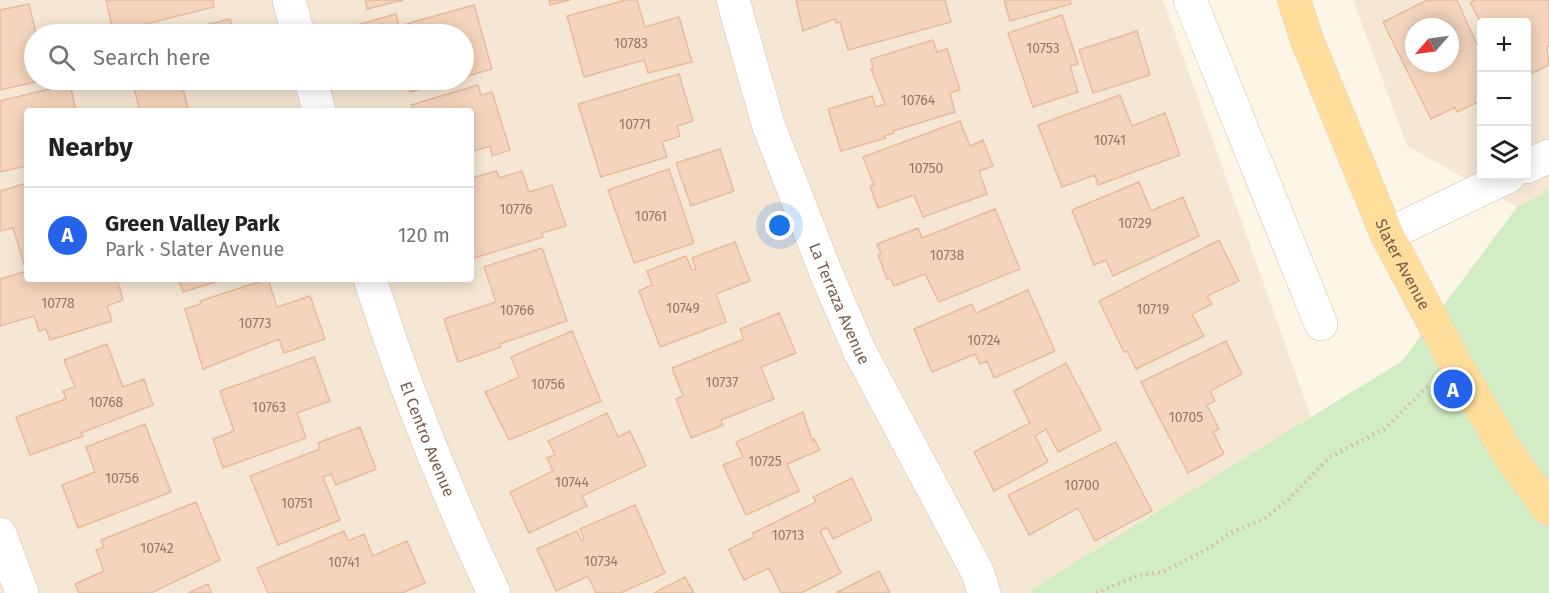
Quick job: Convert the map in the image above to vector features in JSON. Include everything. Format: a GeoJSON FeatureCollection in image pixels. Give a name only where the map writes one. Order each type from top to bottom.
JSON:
{"type":"FeatureCollection","features":[{"type":"Feature","properties":{"kind":"main road","name":"Slater Avenue"},"geometry":{"type":"LineString","coordinates":[[1294,0],[1307,40],[1387,235],[1454,361],[1510,456],[1549,509]]}},
{"type":"Feature","properties":{"kind":"street"},"geometry":{"type":"LineString","coordinates":[[289,0],[295,24]]}},
{"type":"Feature","properties":{"kind":"street","name":"La Terraza Avenue"},"geometry":{"type":"LineString","coordinates":[[733,0],[768,124],[826,273],[860,352],[978,573],[984,593]]}},
{"type":"Feature","properties":{"kind":"street"},"geometry":{"type":"LineString","coordinates":[[1190,0],[1321,324]]}},
{"type":"Feature","properties":{"kind":"street"},"geometry":{"type":"LineString","coordinates":[[314,90],[318,108]]}},
{"type":"Feature","properties":{"kind":"street"},"geometry":{"type":"LineString","coordinates":[[1531,165],[1549,156]]}},
{"type":"Feature","properties":{"kind":"street"},"geometry":{"type":"LineString","coordinates":[[1387,235],[1501,180]]}},
{"type":"Feature","properties":{"kind":"street","name":"El Centro Avenue"},"geometry":{"type":"LineString","coordinates":[[371,282],[395,359],[465,533],[494,593]]}},
{"type":"Feature","properties":{"kind":"street"},"geometry":{"type":"LineString","coordinates":[[0,534],[22,593]]}},
{"type":"Feature","properties":{"kind":"path"},"geometry":{"type":"LineString","coordinates":[[1096,593],[1140,575],[1163,572],[1206,550],[1232,532],[1264,519],[1288,500],[1330,457],[1384,429],[1454,361]]}},
{"type":"Feature","properties":{"kind":"shaded area"},"geometry":{"type":"Polygon","coordinates":[[[0,0],[1163,0],[1311,417],[1032,589],[1031,593],[0,593],[0,0]]]}},
{"type":"Feature","properties":{"kind":"shaded area"},"geometry":{"type":"Polygon","coordinates":[[[1353,0],[1549,0],[1549,190],[1517,207],[1407,146],[1353,0]]]}},
{"type":"Feature","properties":{"kind":"green space"},"geometry":{"type":"Polygon","coordinates":[[[1549,190],[1549,593],[1031,593],[1032,589],[1402,361],[1517,207],[1549,190]]]}},
{"type":"Feature","properties":{"kind":"building"},"geometry":{"type":"Polygon","coordinates":[[[106,0],[213,0],[214,7],[145,24],[111,24],[106,0]]]}},
{"type":"Feature","properties":{"kind":"building"},"geometry":{"type":"Polygon","coordinates":[[[365,0],[403,0],[367,9],[365,0]]]}},
{"type":"Feature","properties":{"kind":"building"},"geometry":{"type":"Polygon","coordinates":[[[549,0],[570,0],[550,5],[549,0]]]}},
{"type":"Feature","properties":{"kind":"building"},"geometry":{"type":"Polygon","coordinates":[[[626,0],[637,0],[645,27],[679,17],[692,62],[648,73],[644,60],[584,77],[567,16],[626,0]]]}},
{"type":"Feature","properties":{"kind":"building"},"geometry":{"type":"Polygon","coordinates":[[[796,0],[945,0],[951,22],[848,50],[840,22],[836,23],[835,19],[803,31],[796,0]]]}},
{"type":"Feature","properties":{"kind":"building"},"geometry":{"type":"Polygon","coordinates":[[[1004,0],[1070,0],[1071,4],[1010,21],[1004,0]]]}},
{"type":"Feature","properties":{"kind":"building"},"geometry":{"type":"Polygon","coordinates":[[[1427,0],[1457,0],[1477,45],[1477,102],[1457,112],[1455,107],[1431,119],[1408,72],[1459,72],[1459,18],[1405,18],[1405,66],[1383,22],[1427,0]]]}},
{"type":"Feature","properties":{"kind":"building"},"geometry":{"type":"Polygon","coordinates":[[[1476,0],[1549,0],[1549,46],[1547,47],[1549,65],[1531,74],[1531,18],[1478,18],[1470,2],[1476,0]]]}},
{"type":"Feature","properties":{"kind":"building"},"geometry":{"type":"Polygon","coordinates":[[[29,4],[34,24],[24,24],[24,85],[0,90],[0,10],[29,4]]]}},
{"type":"Feature","properties":{"kind":"building"},"geometry":{"type":"Polygon","coordinates":[[[474,5],[492,69],[474,74],[474,24],[406,24],[474,5]]]}},
{"type":"Feature","properties":{"kind":"building"},"geometry":{"type":"Polygon","coordinates":[[[396,14],[398,24],[360,24],[396,14]]]}},
{"type":"Feature","properties":{"kind":"building"},"geometry":{"type":"Polygon","coordinates":[[[1062,15],[1078,64],[1070,66],[1078,92],[1033,107],[1008,33],[1062,15]]]}},
{"type":"Feature","properties":{"kind":"building"},"geometry":{"type":"Polygon","coordinates":[[[230,19],[231,24],[210,24],[230,19]]]}},
{"type":"Feature","properties":{"kind":"building"},"geometry":{"type":"Polygon","coordinates":[[[1137,31],[1150,75],[1093,93],[1079,50],[1137,31]]]}},
{"type":"Feature","properties":{"kind":"building"},"geometry":{"type":"Polygon","coordinates":[[[933,40],[937,52],[947,49],[960,90],[950,93],[955,112],[893,131],[894,133],[884,136],[886,138],[841,151],[828,109],[872,96],[876,107],[885,104],[871,69],[873,68],[871,59],[933,40]]]}},
{"type":"Feature","properties":{"kind":"building"},"geometry":{"type":"Polygon","coordinates":[[[679,74],[693,121],[677,126],[680,136],[662,142],[667,157],[601,177],[578,104],[679,74]]]}},
{"type":"Feature","properties":{"kind":"building"},"geometry":{"type":"Polygon","coordinates":[[[478,85],[481,95],[492,92],[510,150],[492,156],[490,146],[474,151],[474,108],[412,108],[411,105],[461,90],[474,90],[474,86],[478,85]]]}},
{"type":"Feature","properties":{"kind":"building"},"geometry":{"type":"Polygon","coordinates":[[[45,90],[71,90],[75,108],[24,108],[24,167],[0,172],[0,101],[45,90]]]}},
{"type":"Feature","properties":{"kind":"building"},"geometry":{"type":"Polygon","coordinates":[[[135,90],[183,90],[188,108],[139,108],[135,90]]]}},
{"type":"Feature","properties":{"kind":"building"},"geometry":{"type":"Polygon","coordinates":[[[1120,95],[1132,126],[1165,113],[1180,155],[1098,185],[1095,175],[1062,187],[1038,125],[1120,95]]]}},
{"type":"Feature","properties":{"kind":"building"},"geometry":{"type":"Polygon","coordinates":[[[960,121],[970,146],[983,140],[993,166],[979,171],[987,194],[923,217],[914,195],[878,208],[870,186],[874,185],[863,157],[960,121]]]}},
{"type":"Feature","properties":{"kind":"building"},"geometry":{"type":"Polygon","coordinates":[[[720,149],[734,191],[691,206],[676,163],[720,149]]]}},
{"type":"Feature","properties":{"kind":"building"},"geometry":{"type":"Polygon","coordinates":[[[669,169],[694,243],[634,263],[608,190],[669,169]]]}},
{"type":"Feature","properties":{"kind":"building"},"geometry":{"type":"Polygon","coordinates":[[[497,171],[499,178],[522,171],[529,192],[552,185],[566,226],[542,233],[543,237],[474,258],[474,177],[497,171]]]}},
{"type":"Feature","properties":{"kind":"building"},"geometry":{"type":"Polygon","coordinates":[[[1139,182],[1151,211],[1183,197],[1199,236],[1113,276],[1106,260],[1094,265],[1072,210],[1139,182]]]}},
{"type":"Feature","properties":{"kind":"building"},"geometry":{"type":"Polygon","coordinates":[[[24,184],[24,264],[13,228],[0,231],[0,191],[24,184]]]}},
{"type":"Feature","properties":{"kind":"building"},"geometry":{"type":"Polygon","coordinates":[[[995,209],[1020,269],[939,302],[925,274],[894,286],[890,278],[887,279],[878,255],[881,254],[877,244],[918,228],[922,238],[995,209]]]}},
{"type":"Feature","properties":{"kind":"building"},"geometry":{"type":"Polygon","coordinates":[[[1219,240],[1239,281],[1207,296],[1212,304],[1192,314],[1204,336],[1136,369],[1127,351],[1124,352],[1099,301],[1219,240]]]}},
{"type":"Feature","properties":{"kind":"building"},"geometry":{"type":"Polygon","coordinates":[[[735,242],[750,281],[716,294],[726,322],[660,347],[639,291],[652,285],[647,271],[686,256],[692,270],[696,269],[692,258],[735,242]]]}},
{"type":"Feature","properties":{"kind":"building"},"geometry":{"type":"Polygon","coordinates":[[[542,248],[567,321],[500,344],[501,347],[458,362],[444,319],[496,302],[484,267],[542,248]]]}},
{"type":"Feature","properties":{"kind":"building"},"geometry":{"type":"Polygon","coordinates":[[[24,272],[24,282],[118,282],[123,300],[107,306],[112,321],[50,340],[46,329],[39,331],[34,316],[0,326],[0,279],[24,272]]]}},
{"type":"Feature","properties":{"kind":"building"},"geometry":{"type":"Polygon","coordinates":[[[179,282],[215,282],[183,292],[179,282]]]}},
{"type":"Feature","properties":{"kind":"building"},"geometry":{"type":"Polygon","coordinates":[[[259,282],[269,282],[277,307],[310,296],[325,339],[284,353],[279,339],[203,369],[185,309],[201,304],[200,301],[259,282]]]}},
{"type":"Feature","properties":{"kind":"building"},"geometry":{"type":"Polygon","coordinates":[[[1028,290],[1055,351],[994,378],[987,361],[980,364],[975,354],[932,372],[914,329],[972,304],[976,313],[1028,290]]]}},
{"type":"Feature","properties":{"kind":"building"},"geometry":{"type":"Polygon","coordinates":[[[779,313],[796,353],[761,367],[774,399],[721,420],[723,425],[691,438],[676,399],[683,396],[672,368],[744,339],[740,329],[779,313]]]}},
{"type":"Feature","properties":{"kind":"building"},"geometry":{"type":"Polygon","coordinates":[[[572,331],[601,401],[509,440],[485,392],[519,377],[511,357],[572,331]]]}},
{"type":"Feature","properties":{"kind":"building"},"geometry":{"type":"Polygon","coordinates":[[[1226,341],[1242,374],[1210,391],[1215,401],[1207,405],[1219,429],[1213,432],[1224,454],[1188,473],[1141,382],[1226,341]]]}},
{"type":"Feature","properties":{"kind":"building"},"geometry":{"type":"Polygon","coordinates":[[[107,344],[123,387],[144,379],[153,405],[81,433],[83,436],[30,455],[16,417],[66,399],[63,391],[75,387],[64,360],[107,344]]]}},
{"type":"Feature","properties":{"kind":"building"},"geometry":{"type":"Polygon","coordinates":[[[314,357],[330,401],[297,413],[306,438],[223,468],[213,439],[234,431],[220,391],[314,357]]]}},
{"type":"Feature","properties":{"kind":"building"},"geometry":{"type":"Polygon","coordinates":[[[1066,363],[1101,430],[1058,452],[1046,429],[1035,436],[1048,462],[994,491],[974,452],[1030,423],[1014,391],[1066,363]]]}},
{"type":"Feature","properties":{"kind":"building"},"geometry":{"type":"Polygon","coordinates":[[[803,412],[812,440],[814,439],[820,450],[787,464],[799,491],[746,515],[723,465],[743,457],[736,442],[803,412]]]}},
{"type":"Feature","properties":{"kind":"building"},"geometry":{"type":"Polygon","coordinates":[[[607,413],[618,437],[630,431],[646,466],[582,496],[587,506],[529,533],[510,492],[553,471],[547,458],[555,455],[548,441],[607,413]]]}},
{"type":"Feature","properties":{"kind":"building"},"geometry":{"type":"Polygon","coordinates":[[[145,424],[171,492],[78,528],[62,485],[95,472],[86,447],[145,424]]]}},
{"type":"Feature","properties":{"kind":"building"},"geometry":{"type":"Polygon","coordinates":[[[360,427],[376,469],[336,485],[331,474],[323,477],[340,520],[278,545],[250,476],[320,449],[318,443],[360,427]]]}},
{"type":"Feature","properties":{"kind":"building"},"geometry":{"type":"Polygon","coordinates":[[[1116,442],[1152,511],[1095,541],[1078,508],[1029,535],[1008,495],[1116,442]]]}},
{"type":"Feature","properties":{"kind":"building"},"geometry":{"type":"Polygon","coordinates":[[[852,478],[872,520],[833,539],[827,527],[820,531],[841,573],[801,593],[781,593],[769,568],[744,580],[729,549],[754,537],[753,533],[816,502],[813,497],[852,478]]]}},
{"type":"Feature","properties":{"kind":"building"},"geometry":{"type":"Polygon","coordinates":[[[196,502],[220,560],[151,593],[79,593],[75,584],[104,571],[96,550],[104,547],[101,540],[196,502]]]}},
{"type":"Feature","properties":{"kind":"building"},"geometry":{"type":"Polygon","coordinates":[[[635,505],[665,573],[620,593],[596,593],[588,576],[556,591],[537,549],[577,531],[581,540],[584,539],[580,529],[635,505]]]}},
{"type":"Feature","properties":{"kind":"building"},"geometry":{"type":"Polygon","coordinates":[[[344,531],[348,541],[364,534],[373,556],[407,541],[425,583],[402,593],[268,593],[257,568],[344,531]]]}},
{"type":"Feature","properties":{"kind":"building"},"geometry":{"type":"Polygon","coordinates":[[[879,571],[890,593],[836,593],[879,571]]]}},
{"type":"Feature","properties":{"kind":"building"},"geometry":{"type":"Polygon","coordinates":[[[685,577],[694,593],[654,593],[685,577]]]}},
{"type":"Feature","properties":{"kind":"building"},"geometry":{"type":"Polygon","coordinates":[[[208,584],[212,593],[188,593],[208,584]]]}},
{"type":"Feature","properties":{"kind":"place","name":"Green Valley Park"},"geometry":{"type":"Point","coordinates":[1453,389]}}]}
